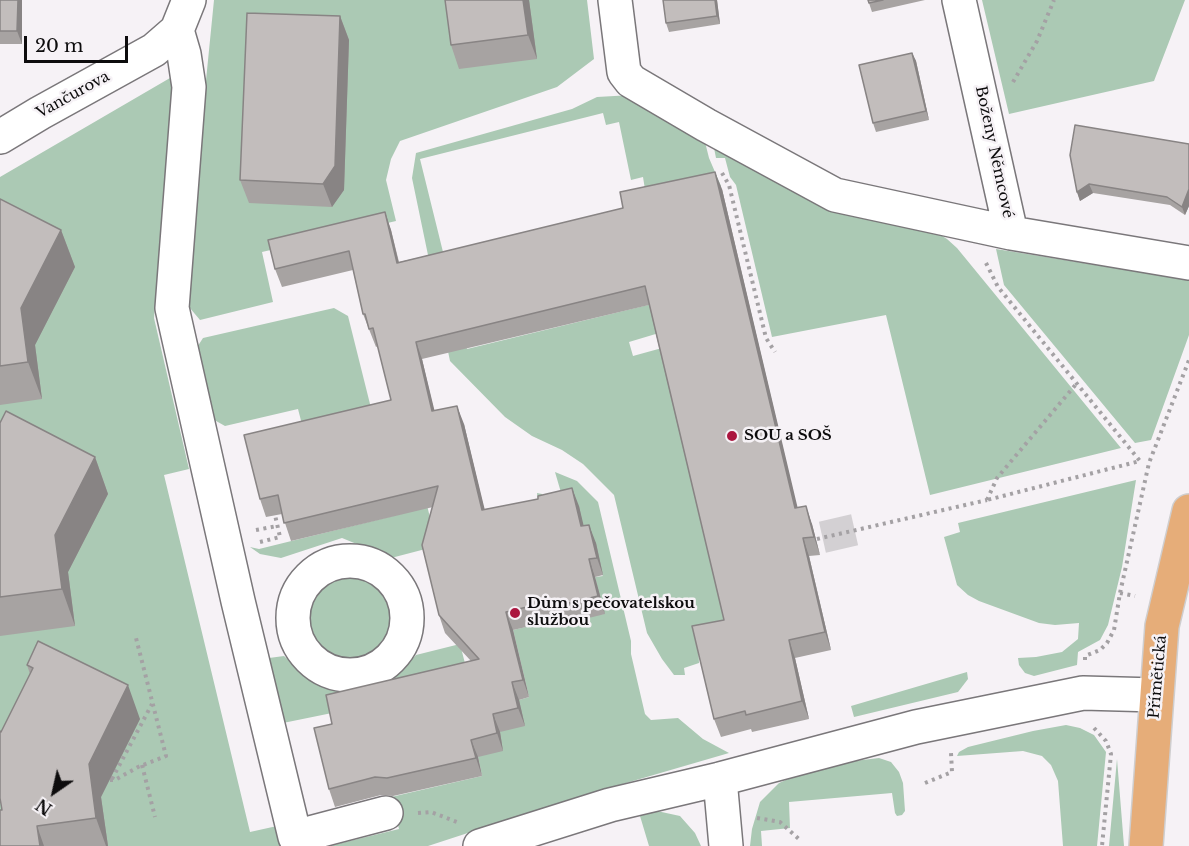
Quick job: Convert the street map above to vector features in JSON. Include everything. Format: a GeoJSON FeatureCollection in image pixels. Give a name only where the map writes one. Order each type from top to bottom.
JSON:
{"type":"FeatureCollection","features":[{"type":"Feature","properties":{"kind":"main road","name":"Přímětická"},"geometry":{"type":"LineString","coordinates":[[1146,846],[1164,614],[1189,511]]}},
{"type":"Feature","properties":{"kind":"street","name":"Vančurova"},"geometry":{"type":"LineString","coordinates":[[0,137],[40,112],[154,50],[177,30],[189,0]]}},
{"type":"Feature","properties":{"kind":"street"},"geometry":{"type":"LineString","coordinates":[[615,0],[624,72],[631,81],[835,195],[1011,233]]}},
{"type":"Feature","properties":{"kind":"street","name":"Boženy Němcové"},"geometry":{"type":"LineString","coordinates":[[959,0],[1011,233],[1189,263]]}},
{"type":"Feature","properties":{"kind":"street"},"geometry":{"type":"LineString","coordinates":[[177,30],[184,54],[189,87],[172,308],[248,644],[295,837],[386,813]]}},
{"type":"Feature","properties":{"kind":"street"},"geometry":{"type":"LineString","coordinates":[[248,644],[294,633]]}},
{"type":"Feature","properties":{"kind":"street"},"geometry":{"type":"LineString","coordinates":[[480,846],[506,841],[610,805],[720,779],[916,727],[1083,693],[1156,695]]}},
{"type":"Feature","properties":{"kind":"street"},"geometry":{"type":"LineString","coordinates":[[720,779],[726,846]]}},
{"type":"Feature","properties":{"kind":"path"},"geometry":{"type":"LineString","coordinates":[[988,125],[1037,41],[1054,0]]}},
{"type":"Feature","properties":{"kind":"path"},"geometry":{"type":"LineString","coordinates":[[729,185],[766,338],[775,352]]}},
{"type":"Feature","properties":{"kind":"path"},"geometry":{"type":"LineString","coordinates":[[974,226],[978,246],[998,287],[1140,461]]}},
{"type":"Feature","properties":{"kind":"path"},"geometry":{"type":"LineString","coordinates":[[1102,846],[1111,754],[1106,741],[1098,731],[1080,721],[1085,656],[1100,650],[1107,644],[1114,630],[1149,463],[1189,360]]}},
{"type":"Feature","properties":{"kind":"path"},"geometry":{"type":"LineString","coordinates":[[987,500],[997,478],[1078,383]]}},
{"type":"Feature","properties":{"kind":"path"},"geometry":{"type":"LineString","coordinates":[[817,539],[987,500],[1140,461],[1149,463]]}},
{"type":"Feature","properties":{"kind":"path"},"geometry":{"type":"LineString","coordinates":[[260,542],[279,537],[275,515]]}},
{"type":"Feature","properties":{"kind":"path"},"geometry":{"type":"LineString","coordinates":[[135,634],[153,703],[166,756],[111,780],[153,703]]}},
{"type":"Feature","properties":{"kind":"path"},"geometry":{"type":"LineString","coordinates":[[925,783],[951,772],[950,755],[953,749]]}},
{"type":"Feature","properties":{"kind":"path"},"geometry":{"type":"LineString","coordinates":[[142,765],[155,817]]}},
{"type":"Feature","properties":{"kind":"path"},"geometry":{"type":"LineString","coordinates":[[754,818],[780,822],[800,840]]}},
{"type":"Feature","properties":{"kind":"green space"},"geometry":{"type":"Polygon","coordinates":[[[214,0],[587,0],[594,59],[557,87],[400,141],[391,159],[386,180],[396,221],[262,252],[273,302],[200,320],[184,301],[214,0]]]}},
{"type":"Feature","properties":{"kind":"green space"},"geometry":{"type":"Polygon","coordinates":[[[982,0],[1185,0],[1154,81],[1009,114],[982,0]]]}},
{"type":"Feature","properties":{"kind":"green space"},"geometry":{"type":"Polygon","coordinates":[[[170,78],[172,89],[154,318],[189,469],[164,475],[250,832],[277,826],[282,846],[0,846],[0,177],[170,78]]]}},
{"type":"Feature","properties":{"kind":"green space"},"geometry":{"type":"Polygon","coordinates":[[[632,95],[703,134],[709,158],[721,186],[647,202],[643,177],[631,180],[619,122],[606,125],[603,113],[420,159],[467,349],[652,304],[659,333],[629,342],[633,356],[662,348],[730,638],[698,644],[699,663],[684,668],[685,675],[674,675],[647,633],[614,495],[583,464],[562,450],[532,436],[505,417],[450,361],[412,178],[416,153],[572,109],[597,97],[632,95]]]}},
{"type":"Feature","properties":{"kind":"green space"},"geometry":{"type":"Polygon","coordinates":[[[712,138],[936,232],[947,239],[957,248],[1121,448],[930,495],[886,315],[772,337],[736,185],[730,177],[725,158],[716,158],[712,138]]]}},
{"type":"Feature","properties":{"kind":"green space"},"geometry":{"type":"Polygon","coordinates":[[[996,249],[1189,280],[1189,335],[1151,440],[1135,443],[1004,285],[996,249]]]}},
{"type":"Feature","properties":{"kind":"green space"},"geometry":{"type":"Polygon","coordinates":[[[334,308],[348,316],[375,424],[306,440],[298,409],[225,426],[209,417],[194,352],[203,338],[334,308]]]}},
{"type":"Feature","properties":{"kind":"green space"},"geometry":{"type":"Polygon","coordinates":[[[555,472],[577,481],[598,502],[631,641],[631,654],[645,714],[651,720],[678,718],[703,739],[729,753],[578,797],[428,846],[329,846],[399,829],[391,797],[482,776],[478,757],[500,732],[519,700],[529,697],[513,630],[567,617],[604,614],[595,577],[603,576],[538,502],[537,493],[542,494],[544,501],[562,496],[555,472]]]}},
{"type":"Feature","properties":{"kind":"green space"},"geometry":{"type":"Polygon","coordinates":[[[1136,480],[1122,567],[1108,625],[1100,640],[1078,652],[1077,665],[1034,676],[1025,673],[1019,665],[1018,658],[1062,652],[1078,639],[1079,623],[1055,625],[1039,623],[968,595],[957,585],[944,537],[960,532],[958,523],[1136,480]]]}},
{"type":"Feature","properties":{"kind":"green space"},"geometry":{"type":"Polygon","coordinates":[[[423,489],[437,546],[391,558],[342,538],[281,558],[260,554],[250,547],[259,549],[401,514],[423,489]]]}},
{"type":"Feature","properties":{"kind":"green space"},"geometry":{"type":"Polygon","coordinates":[[[352,577],[368,580],[382,589],[391,603],[394,619],[391,635],[382,649],[368,658],[352,661],[336,658],[322,649],[313,635],[310,619],[313,603],[322,589],[336,580],[352,577]]]}},
{"type":"Feature","properties":{"kind":"green space"},"geometry":{"type":"Polygon","coordinates":[[[460,644],[475,702],[332,713],[283,723],[269,658],[284,656],[306,676],[328,688],[359,692],[394,678],[416,655],[460,644]]]}},
{"type":"Feature","properties":{"kind":"green space"},"geometry":{"type":"Polygon","coordinates":[[[967,672],[968,679],[958,692],[854,717],[851,706],[967,672]]]}},
{"type":"Feature","properties":{"kind":"green space"},"geometry":{"type":"Polygon","coordinates":[[[1066,725],[1080,728],[1094,735],[1106,752],[1097,846],[1063,846],[1058,781],[1051,765],[1042,756],[1023,751],[957,756],[959,752],[968,747],[1066,725]]]}},
{"type":"Feature","properties":{"kind":"green space"},"geometry":{"type":"Polygon","coordinates":[[[879,758],[891,762],[899,772],[903,783],[905,811],[902,815],[897,816],[895,813],[892,793],[789,802],[790,828],[761,831],[762,846],[750,846],[752,829],[760,802],[779,783],[795,776],[846,762],[879,758]]]}},
{"type":"Feature","properties":{"kind":"green space"},"geometry":{"type":"Polygon","coordinates":[[[1117,759],[1124,846],[1109,846],[1117,759]]]}},
{"type":"Feature","properties":{"kind":"green space"},"geometry":{"type":"Polygon","coordinates":[[[657,811],[680,816],[695,833],[701,846],[649,846],[640,816],[657,811]]]}},
{"type":"Feature","properties":{"kind":"building"},"geometry":{"type":"Polygon","coordinates":[[[0,0],[18,0],[17,31],[0,31],[0,0]]]}},
{"type":"Feature","properties":{"kind":"building"},"geometry":{"type":"Polygon","coordinates":[[[445,0],[523,0],[528,35],[451,45],[445,0]]]}},
{"type":"Feature","properties":{"kind":"building"},"geometry":{"type":"Polygon","coordinates":[[[663,0],[715,0],[717,16],[666,23],[663,0]]]}},
{"type":"Feature","properties":{"kind":"building"},"geometry":{"type":"Polygon","coordinates":[[[247,13],[340,16],[335,166],[323,184],[240,180],[247,13]]]}},
{"type":"Feature","properties":{"kind":"building"},"geometry":{"type":"Polygon","coordinates":[[[912,53],[926,111],[873,123],[859,65],[912,53]]]}},
{"type":"Feature","properties":{"kind":"building"},"geometry":{"type":"Polygon","coordinates":[[[1075,125],[1189,144],[1189,189],[1182,207],[1167,197],[1089,184],[1077,192],[1070,155],[1075,125]]]}},
{"type":"Feature","properties":{"kind":"building"},"geometry":{"type":"Polygon","coordinates":[[[715,172],[795,508],[806,506],[814,537],[803,538],[825,632],[789,640],[802,701],[746,715],[745,711],[714,719],[692,626],[724,620],[645,286],[416,342],[432,411],[457,406],[482,510],[538,499],[538,496],[572,488],[581,526],[589,525],[597,558],[589,559],[598,596],[561,605],[560,599],[506,612],[523,680],[512,682],[518,708],[493,714],[497,733],[471,740],[476,758],[387,778],[375,777],[329,789],[314,728],[332,724],[326,695],[479,659],[439,615],[422,545],[438,486],[284,523],[278,495],[260,499],[244,435],[391,400],[373,328],[369,329],[365,314],[363,314],[349,251],[275,269],[268,240],[385,212],[397,263],[623,208],[620,192],[715,172]]]}},
{"type":"Feature","properties":{"kind":"building"},"geometry":{"type":"Polygon","coordinates":[[[0,199],[61,230],[21,308],[28,362],[0,366],[0,199]]]}},
{"type":"Feature","properties":{"kind":"building"},"geometry":{"type":"Polygon","coordinates":[[[6,411],[95,457],[55,535],[62,589],[0,597],[0,423],[6,411]]]}},
{"type":"Feature","properties":{"kind":"building"},"geometry":{"type":"Polygon","coordinates":[[[38,641],[128,685],[89,764],[96,818],[37,826],[40,846],[0,846],[0,810],[2,810],[0,731],[33,668],[27,665],[38,641]]]}},
{"type":"Feature","properties":{"kind":"tunnel"},"geometry":{"type":"LineString","coordinates":[[835,518],[842,549]]}},
{"type":"Feature","properties":{"kind":"place","name":"SOU a SOŠ"},"geometry":{"type":"Point","coordinates":[732,436]}},
{"type":"Feature","properties":{"kind":"place","name":"Dům s pečovatelskou službou"},"geometry":{"type":"Point","coordinates":[515,613]}}]}
